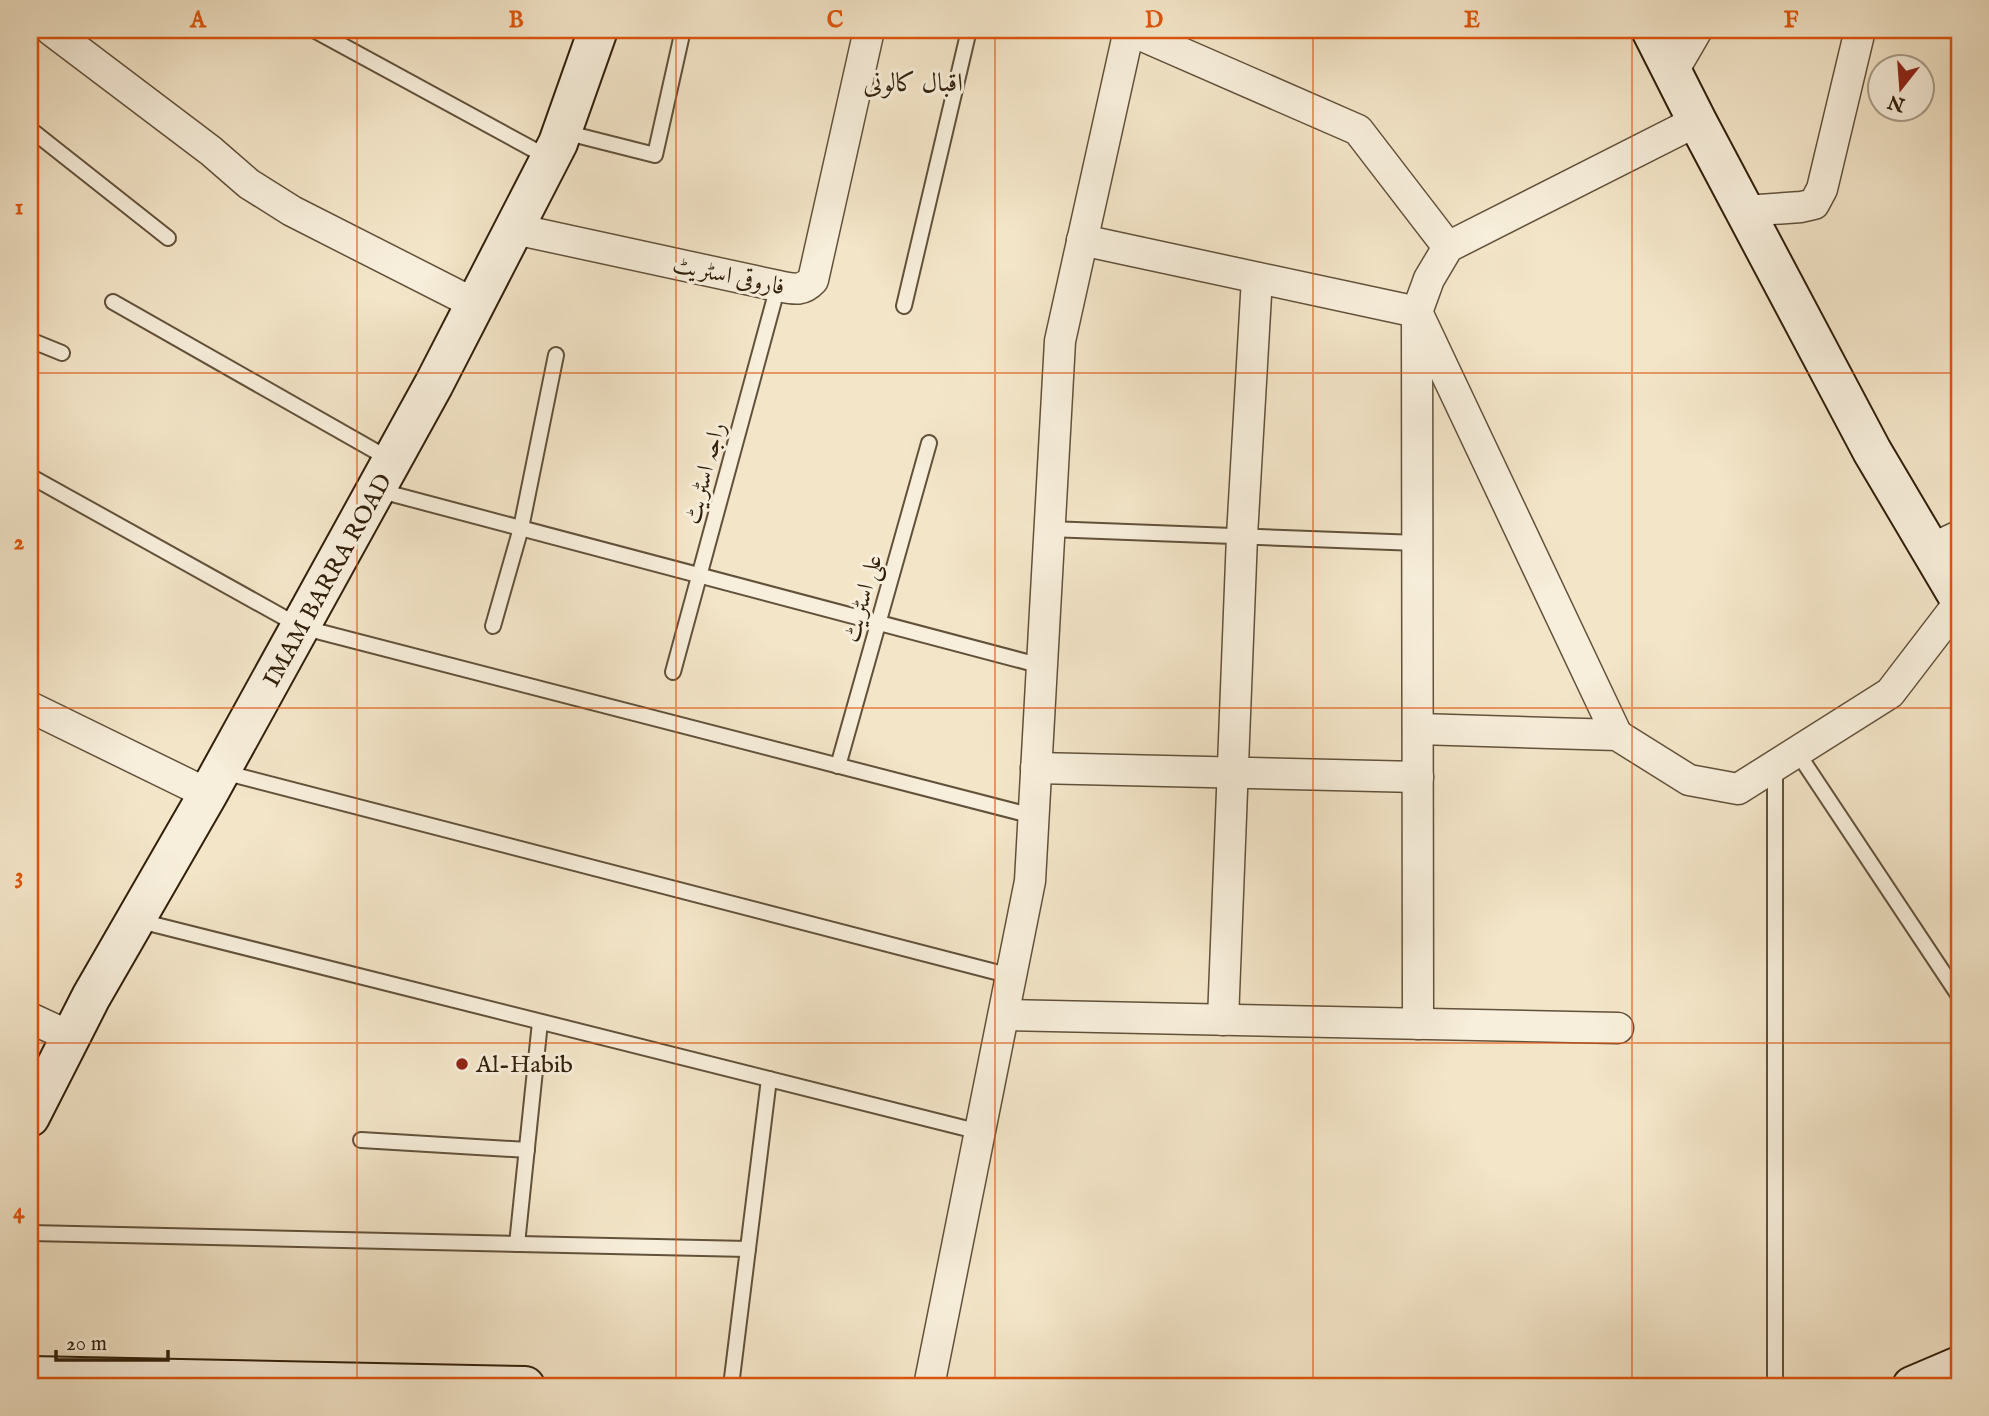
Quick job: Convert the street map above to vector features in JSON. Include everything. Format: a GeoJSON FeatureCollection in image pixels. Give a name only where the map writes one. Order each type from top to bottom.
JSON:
{"type":"FeatureCollection","features":[{"type":"Feature","properties":{"kind":"street"},"geometry":{"type":"LineString","coordinates":[[51,30],[211,150],[248,184],[292,211],[475,304]]}},
{"type":"Feature","properties":{"kind":"street","name":"IMAM BARRA ROAD"},"geometry":{"type":"LineString","coordinates":[[30,1117],[135,920],[215,783],[384,475],[515,229],[556,145],[597,30]]}},
{"type":"Feature","properties":{"kind":"street","name":"فاروقی اسٹریٹ"},"geometry":{"type":"LineString","coordinates":[[515,229],[796,290],[806,287],[813,280],[869,30]]}},
{"type":"Feature","properties":{"kind":"street"},"geometry":{"type":"LineString","coordinates":[[929,1386],[1030,881],[1060,341],[1129,30],[1358,130],[1448,247]]}},
{"type":"Feature","properties":{"kind":"street"},"geometry":{"type":"LineString","coordinates":[[1418,729],[1617,735],[1689,780],[1738,789],[1890,693],[1959,600],[1945,542],[1872,451],[1651,30]]}},
{"type":"Feature","properties":{"kind":"street"},"geometry":{"type":"LineString","coordinates":[[1672,72],[1697,30]]}},
{"type":"Feature","properties":{"kind":"street"},"geometry":{"type":"LineString","coordinates":[[1745,211],[1814,204],[1822,189],[1860,30]]}},
{"type":"Feature","properties":{"kind":"street"},"geometry":{"type":"LineString","coordinates":[[1418,1024],[1418,312],[1429,279],[1448,247],[1697,121]]}},
{"type":"Feature","properties":{"kind":"street"},"geometry":{"type":"LineString","coordinates":[[1082,240],[1418,312]]}},
{"type":"Feature","properties":{"kind":"street"},"geometry":{"type":"LineString","coordinates":[[1223,1020],[1242,536],[1257,278]]}},
{"type":"Feature","properties":{"kind":"street"},"geometry":{"type":"LineString","coordinates":[[1418,312],[1617,735]]}},
{"type":"Feature","properties":{"kind":"street"},"geometry":{"type":"LineString","coordinates":[[30,707],[215,783]]}},
{"type":"Feature","properties":{"kind":"street"},"geometry":{"type":"LineString","coordinates":[[1036,768],[1418,776]]}},
{"type":"Feature","properties":{"kind":"street"},"geometry":{"type":"LineString","coordinates":[[1004,1015],[1618,1028]]}},
{"type":"Feature","properties":{"kind":"street"},"geometry":{"type":"LineString","coordinates":[[30,1018],[71,1037]]}},
{"type":"Feature","properties":{"kind":"street"},"geometry":{"type":"LineString","coordinates":[[1912,1386],[1959,1366]]}},
{"type":"Feature","properties":{"kind":"street"},"geometry":{"type":"LineString","coordinates":[[30,1376],[355,1385],[524,1386]]}},
{"type":"Feature","properties":{"kind":"lane"},"geometry":{"type":"LineString","coordinates":[[314,30],[556,145],[655,155],[683,30]]}},
{"type":"Feature","properties":{"kind":"lane"},"geometry":{"type":"LineString","coordinates":[[904,306],[969,30]]}},
{"type":"Feature","properties":{"kind":"lane"},"geometry":{"type":"LineString","coordinates":[[30,129],[169,238]]}},
{"type":"Feature","properties":{"kind":"lane","name":"راجہ اسٹریٹ"},"geometry":{"type":"LineString","coordinates":[[673,671],[778,286]]}},
{"type":"Feature","properties":{"kind":"lane"},"geometry":{"type":"LineString","coordinates":[[113,302],[384,475],[521,528],[1042,666]]}},
{"type":"Feature","properties":{"kind":"lane"},"geometry":{"type":"LineString","coordinates":[[30,340],[62,353]]}},
{"type":"Feature","properties":{"kind":"lane"},"geometry":{"type":"LineString","coordinates":[[493,626],[521,528],[556,355]]}},
{"type":"Feature","properties":{"kind":"lane","name":"علی اسٹریٹ"},"geometry":{"type":"LineString","coordinates":[[838,766],[929,443]]}},
{"type":"Feature","properties":{"kind":"lane"},"geometry":{"type":"LineString","coordinates":[[30,476],[301,626],[1033,816]]}},
{"type":"Feature","properties":{"kind":"lane"},"geometry":{"type":"LineString","coordinates":[[1049,528],[1418,543]]}},
{"type":"Feature","properties":{"kind":"lane"},"geometry":{"type":"LineString","coordinates":[[1786,760],[1959,996]]}},
{"type":"Feature","properties":{"kind":"lane"},"geometry":{"type":"LineString","coordinates":[[1775,1386],[1786,760]]}},
{"type":"Feature","properties":{"kind":"lane"},"geometry":{"type":"LineString","coordinates":[[215,783],[1012,976]]}},
{"type":"Feature","properties":{"kind":"lane"},"geometry":{"type":"LineString","coordinates":[[135,920],[980,1132]]}},
{"type":"Feature","properties":{"kind":"lane"},"geometry":{"type":"LineString","coordinates":[[517,1244],[540,1021]]}},
{"type":"Feature","properties":{"kind":"lane"},"geometry":{"type":"LineString","coordinates":[[732,1386],[768,1079]]}},
{"type":"Feature","properties":{"kind":"lane"},"geometry":{"type":"LineString","coordinates":[[361,1140],[527,1150]]}},
{"type":"Feature","properties":{"kind":"lane"},"geometry":{"type":"LineString","coordinates":[[30,1233],[748,1249]]}},
{"type":"Feature","properties":{"kind":"place","name":"Al-Habib"},"geometry":{"type":"Point","coordinates":[462,1064]}},
{"type":"Feature","properties":{"kind":"district","name":"اقبال کالونی"},"geometry":{"type":"Point","coordinates":[913,82]}}]}
